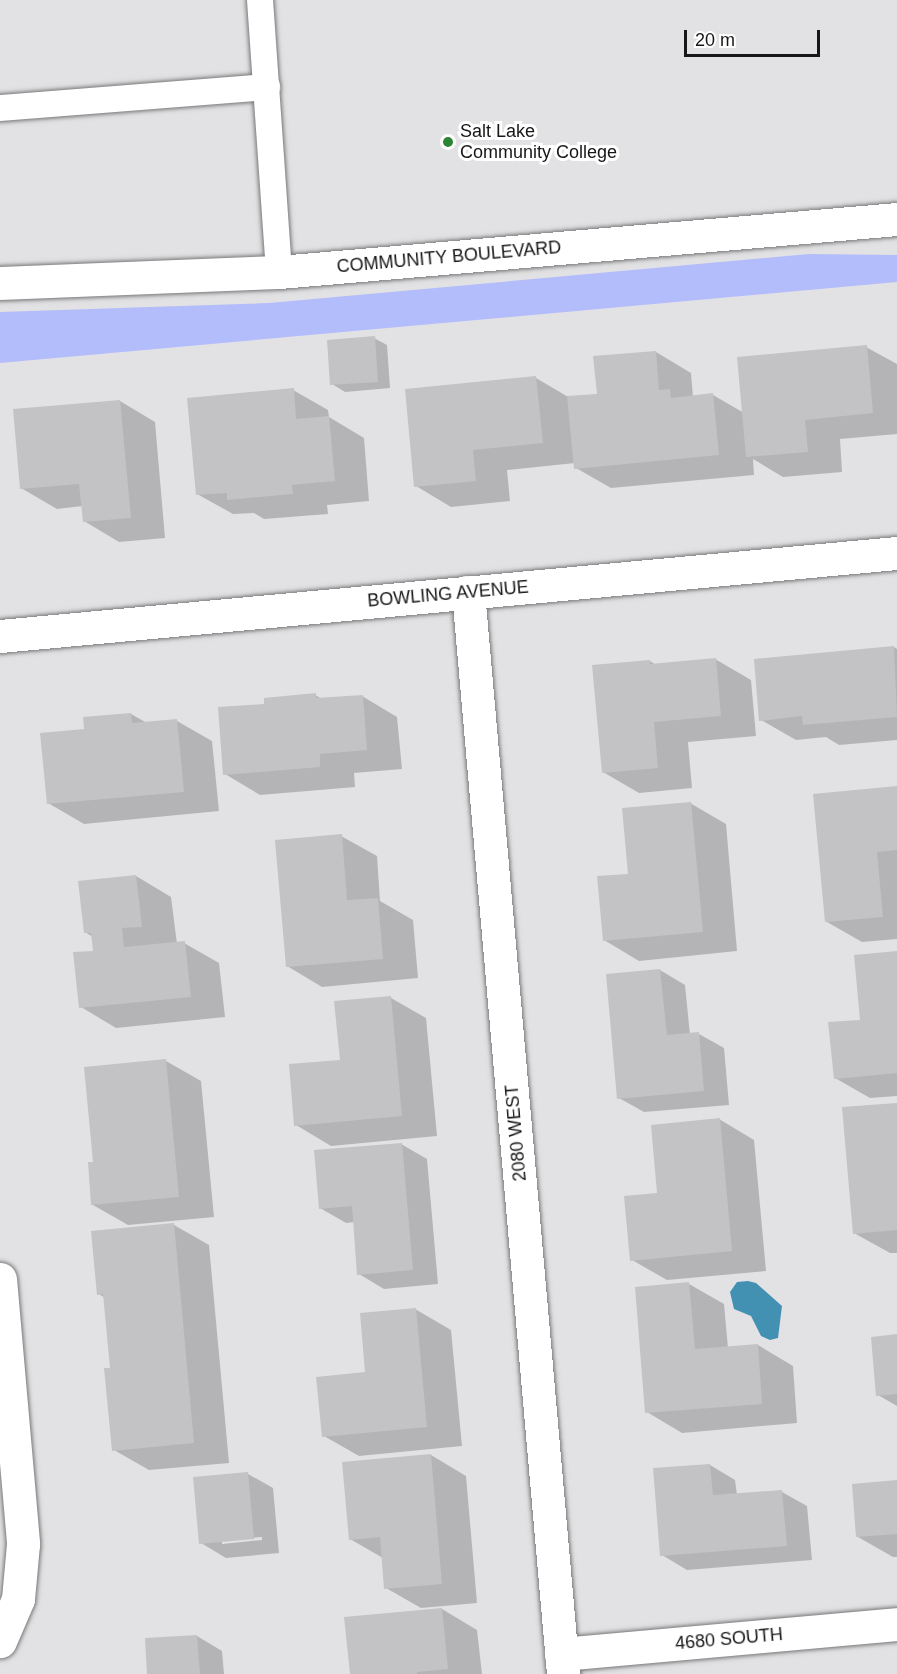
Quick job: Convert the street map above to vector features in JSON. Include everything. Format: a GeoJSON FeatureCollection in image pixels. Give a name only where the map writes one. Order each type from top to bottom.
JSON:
{"type":"FeatureCollection","features":[{"type":"Feature","properties":{"kind":"street","name":"COMMUNITY BOULEVARD"},"geometry":{"type":"LineString","coordinates":[[0,283],[279,272],[897,219]]}},
{"type":"Feature","properties":{"kind":"street","name":"BOWLING AVENUE"},"geometry":{"type":"LineString","coordinates":[[0,636],[897,553]]}},
{"type":"Feature","properties":{"kind":"street","name":"2080 WEST"},"geometry":{"type":"LineString","coordinates":[[468,592],[562,1664]]}},
{"type":"Feature","properties":{"kind":"street"},"geometry":{"type":"LineString","coordinates":[[0,1279],[23,1544],[18,1599],[0,1641]]}},
{"type":"Feature","properties":{"kind":"street","name":"4680 SOUTH"},"geometry":{"type":"LineString","coordinates":[[562,1664],[897,1624]]}},
{"type":"Feature","properties":{"kind":"lane"},"geometry":{"type":"LineString","coordinates":[[260,0],[279,272]]}},
{"type":"Feature","properties":{"kind":"lane"},"geometry":{"type":"LineString","coordinates":[[0,108],[267,87]]}},
{"type":"Feature","properties":{"kind":"shaded area"},"geometry":{"type":"Polygon","coordinates":[[[809,254],[897,255],[897,282],[0,363],[0,312],[269,303],[809,254]]]}},
{"type":"Feature","properties":{"kind":"shaded area"},"geometry":{"type":"Polygon","coordinates":[[[737,1282],[756,1283],[782,1306],[778,1338],[770,1340],[761,1336],[751,1316],[734,1309],[730,1292],[737,1282]]]}},
{"type":"Feature","properties":{"kind":"building"},"geometry":{"type":"Polygon","coordinates":[[[375,336],[378,382],[330,385],[327,340],[375,336]]]}},
{"type":"Feature","properties":{"kind":"building"},"geometry":{"type":"Polygon","coordinates":[[[867,345],[873,413],[805,420],[808,452],[746,457],[737,357],[867,345]]]}},
{"type":"Feature","properties":{"kind":"building"},"geometry":{"type":"Polygon","coordinates":[[[656,351],[659,390],[670,389],[671,398],[713,393],[719,455],[574,469],[567,396],[597,394],[593,356],[656,351]]]}},
{"type":"Feature","properties":{"kind":"building"},"geometry":{"type":"Polygon","coordinates":[[[536,376],[543,443],[473,450],[476,481],[414,487],[405,389],[536,376]]]}},
{"type":"Feature","properties":{"kind":"building"},"geometry":{"type":"Polygon","coordinates":[[[294,388],[296,419],[329,416],[335,481],[292,485],[293,494],[227,500],[227,493],[196,495],[187,398],[294,388]]]}},
{"type":"Feature","properties":{"kind":"building"},"geometry":{"type":"Polygon","coordinates":[[[120,400],[131,518],[83,522],[79,484],[20,489],[13,409],[120,400]]]}},
{"type":"Feature","properties":{"kind":"building"},"geometry":{"type":"Polygon","coordinates":[[[894,646],[897,717],[803,725],[802,716],[759,721],[754,659],[894,646]]]}},
{"type":"Feature","properties":{"kind":"building"},"geometry":{"type":"Polygon","coordinates":[[[716,658],[721,716],[654,722],[658,768],[602,773],[592,665],[650,660],[650,664],[716,658]]]}},
{"type":"Feature","properties":{"kind":"building"},"geometry":{"type":"Polygon","coordinates":[[[316,693],[316,698],[363,695],[367,750],[320,754],[320,767],[223,775],[218,707],[264,704],[264,698],[316,693]]]}},
{"type":"Feature","properties":{"kind":"building"},"geometry":{"type":"Polygon","coordinates":[[[131,713],[132,723],[177,719],[184,792],[47,804],[40,733],[84,729],[83,717],[131,713]]]}},
{"type":"Feature","properties":{"kind":"building"},"geometry":{"type":"Polygon","coordinates":[[[897,786],[897,850],[877,852],[883,917],[825,922],[813,794],[897,786]]]}},
{"type":"Feature","properties":{"kind":"building"},"geometry":{"type":"Polygon","coordinates":[[[691,802],[703,932],[603,941],[597,876],[628,874],[622,808],[691,802]]]}},
{"type":"Feature","properties":{"kind":"building"},"geometry":{"type":"Polygon","coordinates":[[[342,834],[347,900],[378,898],[383,959],[286,967],[275,840],[342,834]]]}},
{"type":"Feature","properties":{"kind":"building"},"geometry":{"type":"Polygon","coordinates":[[[136,875],[142,927],[122,928],[124,947],[185,941],[191,997],[79,1008],[73,952],[93,951],[91,933],[84,933],[78,881],[136,875]]]}},
{"type":"Feature","properties":{"kind":"building"},"geometry":{"type":"Polygon","coordinates":[[[897,951],[897,1073],[834,1079],[828,1022],[860,1020],[854,955],[897,951]]]}},
{"type":"Feature","properties":{"kind":"building"},"geometry":{"type":"Polygon","coordinates":[[[660,969],[667,1035],[699,1032],[704,1091],[617,1099],[606,974],[660,969]]]}},
{"type":"Feature","properties":{"kind":"building"},"geometry":{"type":"Polygon","coordinates":[[[391,996],[402,1116],[294,1126],[289,1064],[340,1060],[334,1001],[391,996]]]}},
{"type":"Feature","properties":{"kind":"building"},"geometry":{"type":"Polygon","coordinates":[[[166,1059],[179,1197],[91,1205],[88,1162],[93,1162],[84,1067],[166,1059]]]}},
{"type":"Feature","properties":{"kind":"building"},"geometry":{"type":"Polygon","coordinates":[[[897,1103],[897,1230],[853,1234],[842,1107],[897,1103]]]}},
{"type":"Feature","properties":{"kind":"building"},"geometry":{"type":"Polygon","coordinates":[[[720,1118],[732,1251],[630,1261],[624,1196],[657,1193],[651,1125],[720,1118]]]}},
{"type":"Feature","properties":{"kind":"building"},"geometry":{"type":"Polygon","coordinates":[[[402,1143],[413,1270],[357,1275],[352,1206],[319,1209],[314,1150],[402,1143]]]}},
{"type":"Feature","properties":{"kind":"building"},"geometry":{"type":"Polygon","coordinates":[[[174,1223],[194,1443],[112,1451],[104,1368],[110,1368],[103,1294],[97,1295],[91,1231],[174,1223]]]}},
{"type":"Feature","properties":{"kind":"building"},"geometry":{"type":"Polygon","coordinates":[[[689,1282],[695,1349],[758,1344],[762,1404],[645,1413],[635,1287],[689,1282]]]}},
{"type":"Feature","properties":{"kind":"building"},"geometry":{"type":"Polygon","coordinates":[[[416,1308],[427,1427],[322,1437],[316,1377],[365,1372],[360,1313],[416,1308]]]}},
{"type":"Feature","properties":{"kind":"building"},"geometry":{"type":"Polygon","coordinates":[[[897,1334],[897,1394],[876,1396],[871,1337],[897,1334]]]}},
{"type":"Feature","properties":{"kind":"building"},"geometry":{"type":"Polygon","coordinates":[[[431,1454],[442,1584],[384,1589],[380,1537],[349,1540],[342,1462],[431,1454]]]}},
{"type":"Feature","properties":{"kind":"building"},"geometry":{"type":"Polygon","coordinates":[[[710,1464],[713,1495],[782,1490],[787,1546],[660,1556],[653,1468],[710,1464]]]}},
{"type":"Feature","properties":{"kind":"building"},"geometry":{"type":"Polygon","coordinates":[[[248,1472],[254,1539],[199,1544],[193,1477],[248,1472]]]}},
{"type":"Feature","properties":{"kind":"building"},"geometry":{"type":"Polygon","coordinates":[[[897,1480],[897,1534],[856,1537],[852,1484],[897,1480]]]}},
{"type":"Feature","properties":{"kind":"building"},"geometry":{"type":"Polygon","coordinates":[[[442,1608],[448,1669],[417,1672],[417,1674],[350,1674],[344,1617],[442,1608]]]}},
{"type":"Feature","properties":{"kind":"building"},"geometry":{"type":"Polygon","coordinates":[[[197,1635],[200,1674],[147,1674],[145,1638],[197,1635]]]}},
{"type":"Feature","properties":{"kind":"place","name":"Salt Lake Community College"},"geometry":{"type":"Point","coordinates":[448,142]}}]}
